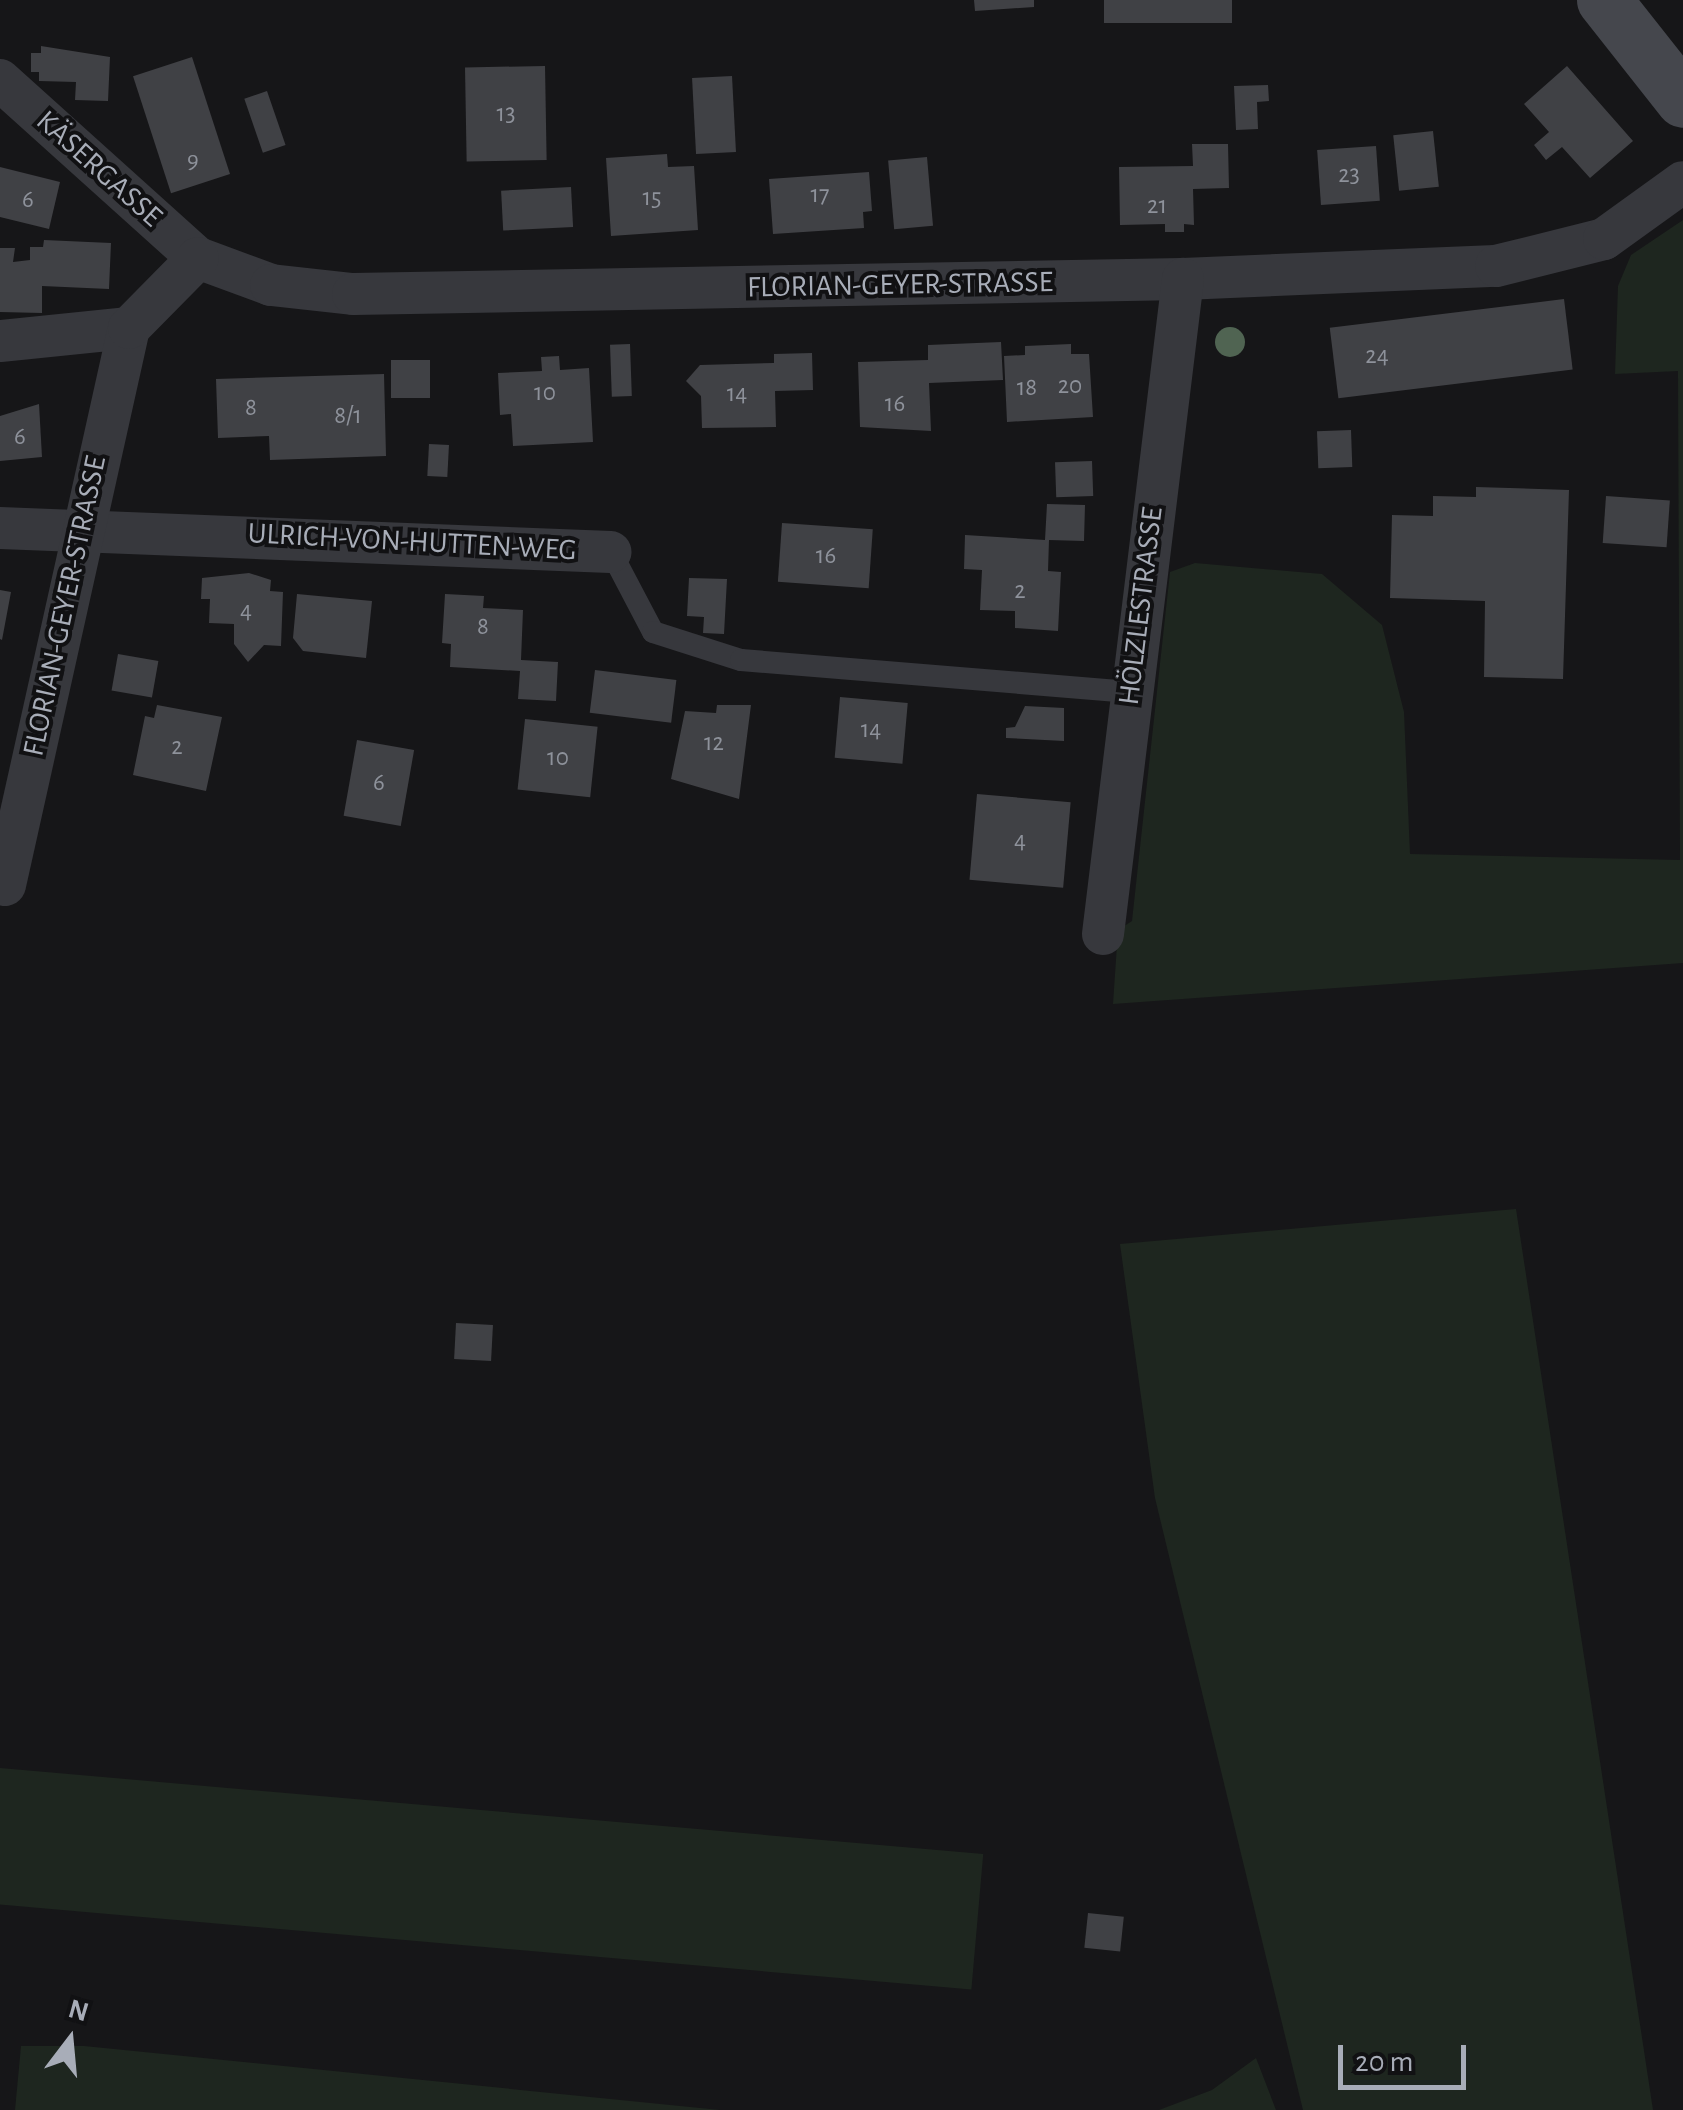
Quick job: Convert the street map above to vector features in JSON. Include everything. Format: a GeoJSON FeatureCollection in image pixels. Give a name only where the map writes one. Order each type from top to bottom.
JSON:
{"type":"FeatureCollection","features":[{"type":"Feature","properties":{"kind":"street"},"geometry":{"type":"LineString","coordinates":[[1604,0],[1683,100]]}},
{"type":"Feature","properties":{"kind":"street","name":"KÄSERGASSE"},"geometry":{"type":"LineString","coordinates":[[0,80],[198,258]]}},
{"type":"Feature","properties":{"kind":"street","name":"FLORIAN-GEYER-STRASSE"},"geometry":{"type":"LineString","coordinates":[[198,258],[271,285],[353,294],[1183,280],[1496,266],[1560,255],[1604,239],[1683,182]]}},
{"type":"Feature","properties":{"kind":"street"},"geometry":{"type":"LineString","coordinates":[[0,341],[129,328],[198,258]]}},
{"type":"Feature","properties":{"kind":"street","name":"HÖLZLESTRASSE"},"geometry":{"type":"LineString","coordinates":[[1103,934],[1183,280]]}},
{"type":"Feature","properties":{"kind":"street","name":"FLORIAN-GEYER-STRASSE"},"geometry":{"type":"LineString","coordinates":[[4,885],[80,532],[129,328]]}},
{"type":"Feature","properties":{"kind":"street","name":"ULRICH-VON-HUTTEN-WEG"},"geometry":{"type":"LineString","coordinates":[[0,528],[80,532],[167,530],[611,552]]}},
{"type":"Feature","properties":{"kind":"lane","name":"ULRICH-VON-HUTTEN-WEG"},"geometry":{"type":"LineString","coordinates":[[611,552],[653,632],[740,660],[1130,692]]}},
{"type":"Feature","properties":{"kind":"shaded area"},"geometry":{"type":"Polygon","coordinates":[[[1683,220],[1683,963],[1113,1004],[1118,930],[1132,921],[1170,572],[1195,563],[1322,574],[1382,625],[1404,712],[1410,854],[1680,860],[1678,371],[1615,374],[1618,286],[1631,255],[1683,220]]]}},
{"type":"Feature","properties":{"kind":"shaded area"},"geometry":{"type":"Polygon","coordinates":[[[1516,1209],[1653,2110],[1303,2110],[1155,1498],[1120,1244],[1516,1209]]]}},
{"type":"Feature","properties":{"kind":"shaded area"},"geometry":{"type":"Polygon","coordinates":[[[0,1768],[983,1854],[971,1990],[0,1905],[0,1768]]]}},
{"type":"Feature","properties":{"kind":"shaded area"},"geometry":{"type":"Polygon","coordinates":[[[21,2046],[84,2046],[720,2110],[15,2110],[21,2046]]]}},
{"type":"Feature","properties":{"kind":"shaded area"},"geometry":{"type":"Polygon","coordinates":[[[1256,2058],[1276,2110],[1159,2110],[1212,2090],[1256,2058]]]}},
{"type":"Feature","properties":{"kind":"building"},"geometry":{"type":"Polygon","coordinates":[[[974,0],[1034,0],[1034,7],[975,11],[974,0]]]}},
{"type":"Feature","properties":{"kind":"building"},"geometry":{"type":"Polygon","coordinates":[[[1104,0],[1232,0],[1232,23],[1104,23],[1104,0]]]}},
{"type":"Feature","properties":{"kind":"building"},"geometry":{"type":"Polygon","coordinates":[[[41,46],[110,57],[108,101],[75,100],[76,82],[39,81],[39,72],[31,72],[31,53],[41,53],[41,46]]]}},
{"type":"Feature","properties":{"kind":"building"},"geometry":{"type":"Polygon","coordinates":[[[192,57],[230,174],[171,193],[133,76],[192,57]]]}},
{"type":"Feature","properties":{"kind":"building"},"geometry":{"type":"Polygon","coordinates":[[[545,66],[547,160],[467,161],[465,67],[545,66]]]}},
{"type":"Feature","properties":{"kind":"building"},"geometry":{"type":"Polygon","coordinates":[[[1567,66],[1633,141],[1590,178],[1562,147],[1546,160],[1534,145],[1549,132],[1524,104],[1567,66]]]}},
{"type":"Feature","properties":{"kind":"building"},"geometry":{"type":"Polygon","coordinates":[[[732,76],[736,152],[696,154],[692,78],[732,76]]]}},
{"type":"Feature","properties":{"kind":"building"},"geometry":{"type":"Polygon","coordinates":[[[1268,85],[1269,101],[1257,102],[1258,129],[1236,130],[1234,86],[1268,85]]]}},
{"type":"Feature","properties":{"kind":"building"},"geometry":{"type":"Polygon","coordinates":[[[267,91],[286,145],[263,153],[244,99],[267,91]]]}},
{"type":"Feature","properties":{"kind":"building"},"geometry":{"type":"Polygon","coordinates":[[[1433,131],[1439,187],[1399,191],[1393,135],[1433,131]]]}},
{"type":"Feature","properties":{"kind":"building"},"geometry":{"type":"Polygon","coordinates":[[[1192,144],[1228,144],[1229,188],[1193,189],[1194,225],[1184,224],[1184,232],[1165,232],[1165,224],[1120,225],[1119,167],[1193,166],[1192,144]]]}},
{"type":"Feature","properties":{"kind":"building"},"geometry":{"type":"Polygon","coordinates":[[[1376,146],[1380,201],[1321,205],[1317,150],[1376,146]]]}},
{"type":"Feature","properties":{"kind":"building"},"geometry":{"type":"Polygon","coordinates":[[[667,154],[668,167],[694,166],[698,230],[611,236],[606,158],[667,154]]]}},
{"type":"Feature","properties":{"kind":"building"},"geometry":{"type":"Polygon","coordinates":[[[927,157],[933,226],[894,229],[888,160],[927,157]]]}},
{"type":"Feature","properties":{"kind":"building"},"geometry":{"type":"Polygon","coordinates":[[[0,167],[60,182],[49,229],[0,217],[0,167]]]}},
{"type":"Feature","properties":{"kind":"building"},"geometry":{"type":"Polygon","coordinates":[[[869,172],[872,211],[863,212],[864,228],[773,234],[769,179],[869,172]]]}},
{"type":"Feature","properties":{"kind":"building"},"geometry":{"type":"Polygon","coordinates":[[[571,187],[573,227],[503,231],[501,191],[571,187]]]}},
{"type":"Feature","properties":{"kind":"building"},"geometry":{"type":"Polygon","coordinates":[[[44,240],[111,243],[109,289],[42,286],[42,313],[0,312],[0,248],[15,248],[13,262],[30,260],[30,247],[43,247],[44,240]]]}},
{"type":"Feature","properties":{"kind":"building"},"geometry":{"type":"Polygon","coordinates":[[[1564,299],[1573,369],[1338,398],[1330,328],[1564,299]]]}},
{"type":"Feature","properties":{"kind":"building"},"geometry":{"type":"Polygon","coordinates":[[[1001,342],[1003,380],[929,383],[931,431],[860,427],[858,362],[928,360],[928,345],[1001,342]]]}},
{"type":"Feature","properties":{"kind":"building"},"geometry":{"type":"Polygon","coordinates":[[[630,344],[632,396],[612,397],[610,345],[630,344]]]}},
{"type":"Feature","properties":{"kind":"building"},"geometry":{"type":"Polygon","coordinates":[[[1071,344],[1071,354],[1089,354],[1093,417],[1007,422],[1004,356],[1025,355],[1025,346],[1071,344]]]}},
{"type":"Feature","properties":{"kind":"building"},"geometry":{"type":"Polygon","coordinates":[[[812,353],[813,390],[775,391],[776,427],[702,428],[701,396],[686,381],[700,365],[774,363],[774,354],[812,353]]]}},
{"type":"Feature","properties":{"kind":"building"},"geometry":{"type":"Polygon","coordinates":[[[559,356],[560,370],[589,368],[593,442],[513,446],[511,414],[500,415],[498,373],[542,371],[541,357],[559,356]]]}},
{"type":"Feature","properties":{"kind":"building"},"geometry":{"type":"Polygon","coordinates":[[[391,360],[430,360],[430,398],[391,398],[391,360]]]}},
{"type":"Feature","properties":{"kind":"building"},"geometry":{"type":"Polygon","coordinates":[[[384,374],[386,456],[270,460],[269,436],[218,438],[216,379],[384,374]]]}},
{"type":"Feature","properties":{"kind":"building"},"geometry":{"type":"Polygon","coordinates":[[[39,404],[42,457],[0,461],[0,416],[39,404]]]}},
{"type":"Feature","properties":{"kind":"building"},"geometry":{"type":"Polygon","coordinates":[[[1351,430],[1352,467],[1318,468],[1317,431],[1351,430]]]}},
{"type":"Feature","properties":{"kind":"building"},"geometry":{"type":"Polygon","coordinates":[[[429,444],[449,445],[447,477],[427,476],[429,444]]]}},
{"type":"Feature","properties":{"kind":"building"},"geometry":{"type":"Polygon","coordinates":[[[1092,461],[1093,496],[1056,497],[1055,462],[1092,461]]]}},
{"type":"Feature","properties":{"kind":"building"},"geometry":{"type":"Polygon","coordinates":[[[1476,487],[1569,490],[1563,679],[1484,677],[1485,601],[1390,598],[1392,515],[1433,516],[1433,496],[1476,497],[1476,487]]]}},
{"type":"Feature","properties":{"kind":"building"},"geometry":{"type":"Polygon","coordinates":[[[1606,496],[1670,500],[1667,547],[1603,543],[1606,496]]]}},
{"type":"Feature","properties":{"kind":"building"},"geometry":{"type":"Polygon","coordinates":[[[1047,504],[1085,505],[1084,541],[1049,540],[1048,571],[1061,572],[1058,631],[1015,628],[1015,611],[980,610],[982,570],[964,569],[965,535],[1045,540],[1047,504]]]}},
{"type":"Feature","properties":{"kind":"building"},"geometry":{"type":"Polygon","coordinates":[[[782,523],[873,529],[869,588],[778,582],[782,523]]]}},
{"type":"Feature","properties":{"kind":"building"},"geometry":{"type":"Polygon","coordinates":[[[249,573],[271,580],[270,591],[283,592],[281,646],[264,645],[248,662],[234,644],[234,624],[209,623],[210,599],[201,599],[202,578],[249,573]]]}},
{"type":"Feature","properties":{"kind":"building"},"geometry":{"type":"Polygon","coordinates":[[[689,578],[727,579],[724,634],[703,633],[704,617],[687,616],[689,578]]]}},
{"type":"Feature","properties":{"kind":"building"},"geometry":{"type":"Polygon","coordinates":[[[0,590],[11,592],[2,640],[0,639],[0,590]]]}},
{"type":"Feature","properties":{"kind":"building"},"geometry":{"type":"Polygon","coordinates":[[[297,594],[372,601],[366,658],[303,651],[293,638],[297,594]]]}},
{"type":"Feature","properties":{"kind":"building"},"geometry":{"type":"Polygon","coordinates":[[[445,594],[484,596],[483,608],[523,610],[521,660],[558,662],[556,701],[518,699],[520,671],[450,667],[451,644],[442,643],[445,594]]]}},
{"type":"Feature","properties":{"kind":"building"},"geometry":{"type":"Polygon","coordinates":[[[118,654],[158,661],[152,698],[112,690],[118,654]]]}},
{"type":"Feature","properties":{"kind":"building"},"geometry":{"type":"Polygon","coordinates":[[[595,670],[676,680],[671,723],[590,713],[595,670]]]}},
{"type":"Feature","properties":{"kind":"building"},"geometry":{"type":"Polygon","coordinates":[[[840,697],[908,703],[902,764],[835,758],[840,697]]]}},
{"type":"Feature","properties":{"kind":"building"},"geometry":{"type":"Polygon","coordinates":[[[157,705],[222,717],[206,791],[133,775],[145,716],[154,718],[157,705]]]}},
{"type":"Feature","properties":{"kind":"building"},"geometry":{"type":"Polygon","coordinates":[[[717,705],[751,705],[739,799],[671,779],[685,711],[716,713],[717,705]]]}},
{"type":"Feature","properties":{"kind":"building"},"geometry":{"type":"Polygon","coordinates":[[[1025,706],[1064,708],[1064,741],[1006,738],[1006,728],[1015,727],[1025,706]]]}},
{"type":"Feature","properties":{"kind":"building"},"geometry":{"type":"Polygon","coordinates":[[[525,719],[598,727],[590,797],[518,790],[525,719]]]}},
{"type":"Feature","properties":{"kind":"building"},"geometry":{"type":"Polygon","coordinates":[[[357,740],[414,750],[401,826],[344,816],[357,740]]]}},
{"type":"Feature","properties":{"kind":"building"},"geometry":{"type":"Polygon","coordinates":[[[977,794],[1071,802],[1063,888],[970,880],[977,794]]]}},
{"type":"Feature","properties":{"kind":"building"},"geometry":{"type":"Polygon","coordinates":[[[456,1323],[493,1325],[491,1361],[454,1359],[456,1323]]]}},
{"type":"Feature","properties":{"kind":"building"},"geometry":{"type":"Polygon","coordinates":[[[1088,1913],[1124,1917],[1120,1952],[1084,1948],[1088,1913]]]}}]}
